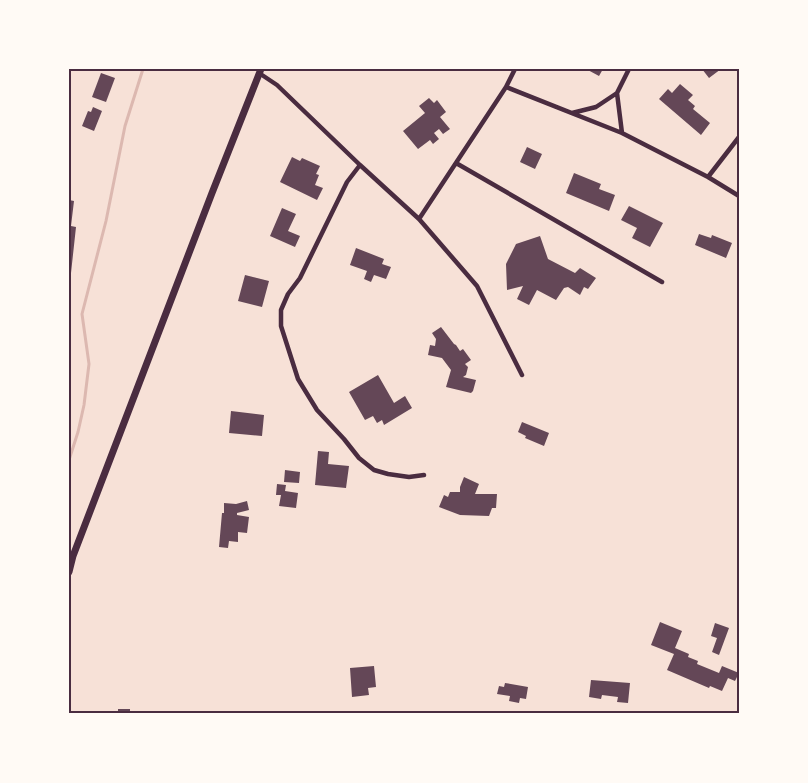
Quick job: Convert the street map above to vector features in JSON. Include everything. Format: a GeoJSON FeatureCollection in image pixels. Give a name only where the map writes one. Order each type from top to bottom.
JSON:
{"type":"FeatureCollection","features":[{"type":"Feature","properties":{"kind":"main road"},"geometry":{"type":"LineString","coordinates":[[69,572],[71,556],[260,71]]}},
{"type":"Feature","properties":{"kind":"street"},"geometry":{"type":"LineString","coordinates":[[419,219],[506,87],[515,69]]}},
{"type":"Feature","properties":{"kind":"street"},"geometry":{"type":"LineString","coordinates":[[572,113],[596,107],[617,93],[630,69]]}},
{"type":"Feature","properties":{"kind":"street"},"geometry":{"type":"LineString","coordinates":[[260,71],[419,219],[477,286],[522,375]]}},
{"type":"Feature","properties":{"kind":"street"},"geometry":{"type":"LineString","coordinates":[[506,87],[622,133],[708,177],[739,196]]}},
{"type":"Feature","properties":{"kind":"street"},"geometry":{"type":"LineString","coordinates":[[617,93],[622,133]]}},
{"type":"Feature","properties":{"kind":"street"},"geometry":{"type":"LineString","coordinates":[[708,177],[739,137]]}},
{"type":"Feature","properties":{"kind":"street"},"geometry":{"type":"LineString","coordinates":[[456,164],[662,282]]}},
{"type":"Feature","properties":{"kind":"street"},"geometry":{"type":"LineString","coordinates":[[360,165],[347,182],[300,278],[288,294],[281,310],[281,326],[298,379],[317,410],[359,458],[374,470],[388,474],[409,477],[424,476]]}},
{"type":"Feature","properties":{"kind":"building"},"geometry":{"type":"Polygon","coordinates":[[[586,69],[603,69],[599,76],[586,69]]]}},
{"type":"Feature","properties":{"kind":"building"},"geometry":{"type":"Polygon","coordinates":[[[702,69],[721,69],[709,78],[702,69]]]}},
{"type":"Feature","properties":{"kind":"building"},"geometry":{"type":"Polygon","coordinates":[[[101,73],[115,78],[106,102],[92,97],[101,73]]]}},
{"type":"Feature","properties":{"kind":"building"},"geometry":{"type":"Polygon","coordinates":[[[680,84],[693,95],[688,100],[695,106],[693,109],[710,123],[701,135],[659,99],[668,89],[672,93],[680,84]]]}},
{"type":"Feature","properties":{"kind":"building"},"geometry":{"type":"Polygon","coordinates":[[[429,98],[434,103],[437,100],[446,112],[440,117],[450,129],[443,134],[439,129],[434,133],[439,139],[433,144],[430,140],[418,149],[403,131],[425,113],[419,106],[429,98]]]}},
{"type":"Feature","properties":{"kind":"building"},"geometry":{"type":"Polygon","coordinates":[[[93,107],[102,111],[94,131],[82,126],[88,111],[91,112],[93,107]]]}},
{"type":"Feature","properties":{"kind":"building"},"geometry":{"type":"Polygon","coordinates":[[[527,147],[542,154],[535,169],[520,162],[527,147]]]}},
{"type":"Feature","properties":{"kind":"building"},"geometry":{"type":"Polygon","coordinates":[[[292,157],[300,161],[302,158],[320,166],[316,174],[319,175],[315,185],[323,188],[317,200],[280,182],[292,157]]]}},
{"type":"Feature","properties":{"kind":"building"},"geometry":{"type":"Polygon","coordinates":[[[574,173],[601,184],[599,189],[615,195],[609,211],[566,193],[574,173]]]}},
{"type":"Feature","properties":{"kind":"building"},"geometry":{"type":"Polygon","coordinates":[[[69,200],[74,201],[71,226],[76,227],[71,273],[69,273],[69,200]]]}},
{"type":"Feature","properties":{"kind":"building"},"geometry":{"type":"Polygon","coordinates":[[[629,206],[663,223],[650,247],[632,238],[637,228],[621,220],[629,206]]]}},
{"type":"Feature","properties":{"kind":"building"},"geometry":{"type":"Polygon","coordinates":[[[282,208],[296,214],[288,231],[300,236],[295,247],[270,236],[282,208]]]}},
{"type":"Feature","properties":{"kind":"building"},"geometry":{"type":"Polygon","coordinates":[[[699,234],[711,238],[712,235],[732,243],[726,258],[695,245],[699,234]]]}},
{"type":"Feature","properties":{"kind":"building"},"geometry":{"type":"Polygon","coordinates":[[[540,236],[548,259],[575,273],[580,268],[596,278],[588,289],[584,287],[580,295],[568,287],[564,288],[556,300],[537,290],[529,305],[517,299],[523,286],[507,290],[506,264],[516,244],[540,236]]]}},
{"type":"Feature","properties":{"kind":"building"},"geometry":{"type":"Polygon","coordinates":[[[356,248],[384,259],[382,264],[391,267],[386,279],[374,275],[371,282],[364,279],[367,271],[350,265],[356,248]]]}},
{"type":"Feature","properties":{"kind":"building"},"geometry":{"type":"Polygon","coordinates":[[[245,275],[269,281],[262,307],[238,301],[245,275]]]}},
{"type":"Feature","properties":{"kind":"building"},"geometry":{"type":"Polygon","coordinates":[[[441,327],[460,351],[463,349],[471,360],[465,364],[468,367],[463,377],[476,380],[471,393],[446,387],[451,370],[442,358],[428,355],[430,345],[435,346],[436,339],[432,333],[441,327]]]}},
{"type":"Feature","properties":{"kind":"building"},"geometry":{"type":"Polygon","coordinates":[[[378,375],[394,403],[405,396],[412,408],[384,425],[382,420],[377,423],[373,416],[365,420],[349,392],[378,375]]]}},
{"type":"Feature","properties":{"kind":"building"},"geometry":{"type":"Polygon","coordinates":[[[231,411],[264,415],[262,436],[229,433],[231,411]]]}},
{"type":"Feature","properties":{"kind":"building"},"geometry":{"type":"Polygon","coordinates":[[[522,422],[549,433],[544,446],[525,438],[526,436],[518,432],[522,422]]]}},
{"type":"Feature","properties":{"kind":"building"},"geometry":{"type":"Polygon","coordinates":[[[318,451],[329,452],[328,464],[349,466],[346,488],[315,485],[318,451]]]}},
{"type":"Feature","properties":{"kind":"building"},"geometry":{"type":"Polygon","coordinates":[[[285,470],[300,472],[299,483],[284,482],[285,470]]]}},
{"type":"Feature","properties":{"kind":"building"},"geometry":{"type":"Polygon","coordinates":[[[464,477],[479,484],[475,494],[497,494],[496,508],[492,508],[489,516],[460,515],[439,507],[444,495],[448,497],[450,492],[460,492],[464,477]]]}},
{"type":"Feature","properties":{"kind":"building"},"geometry":{"type":"Polygon","coordinates":[[[277,484],[286,485],[285,491],[298,493],[296,508],[279,506],[281,495],[276,495],[277,484]]]}},
{"type":"Feature","properties":{"kind":"building"},"geometry":{"type":"Polygon","coordinates":[[[247,501],[249,510],[237,513],[237,515],[249,517],[247,533],[238,532],[238,542],[229,541],[228,548],[219,547],[224,503],[236,504],[247,501]]]}},
{"type":"Feature","properties":{"kind":"building"},"geometry":{"type":"Polygon","coordinates":[[[660,622],[682,631],[675,648],[689,654],[688,657],[698,661],[697,664],[719,673],[722,666],[739,673],[735,681],[728,678],[722,691],[710,686],[709,688],[667,670],[674,654],[651,645],[660,622]]]}},
{"type":"Feature","properties":{"kind":"building"},"geometry":{"type":"Polygon","coordinates":[[[715,623],[729,628],[719,655],[712,652],[717,638],[711,636],[715,623]]]}},
{"type":"Feature","properties":{"kind":"building"},"geometry":{"type":"Polygon","coordinates":[[[374,666],[376,687],[368,688],[369,695],[352,697],[350,668],[374,666]]]}},
{"type":"Feature","properties":{"kind":"building"},"geometry":{"type":"Polygon","coordinates":[[[591,680],[630,683],[628,703],[617,702],[618,697],[602,695],[601,699],[589,697],[591,680]]]}},
{"type":"Feature","properties":{"kind":"building"},"geometry":{"type":"Polygon","coordinates":[[[505,683],[528,687],[526,699],[520,698],[519,703],[509,701],[510,696],[497,694],[499,686],[504,687],[505,683]]]}},
{"type":"Feature","properties":{"kind":"building"},"geometry":{"type":"Polygon","coordinates":[[[118,709],[130,709],[130,714],[118,714],[118,709]]]}},
{"type":"Feature","properties":{"kind":"waterway"},"geometry":{"type":"LineString","coordinates":[[69,460],[84,405],[89,364],[82,314],[106,221],[125,126],[143,69]]}}]}
